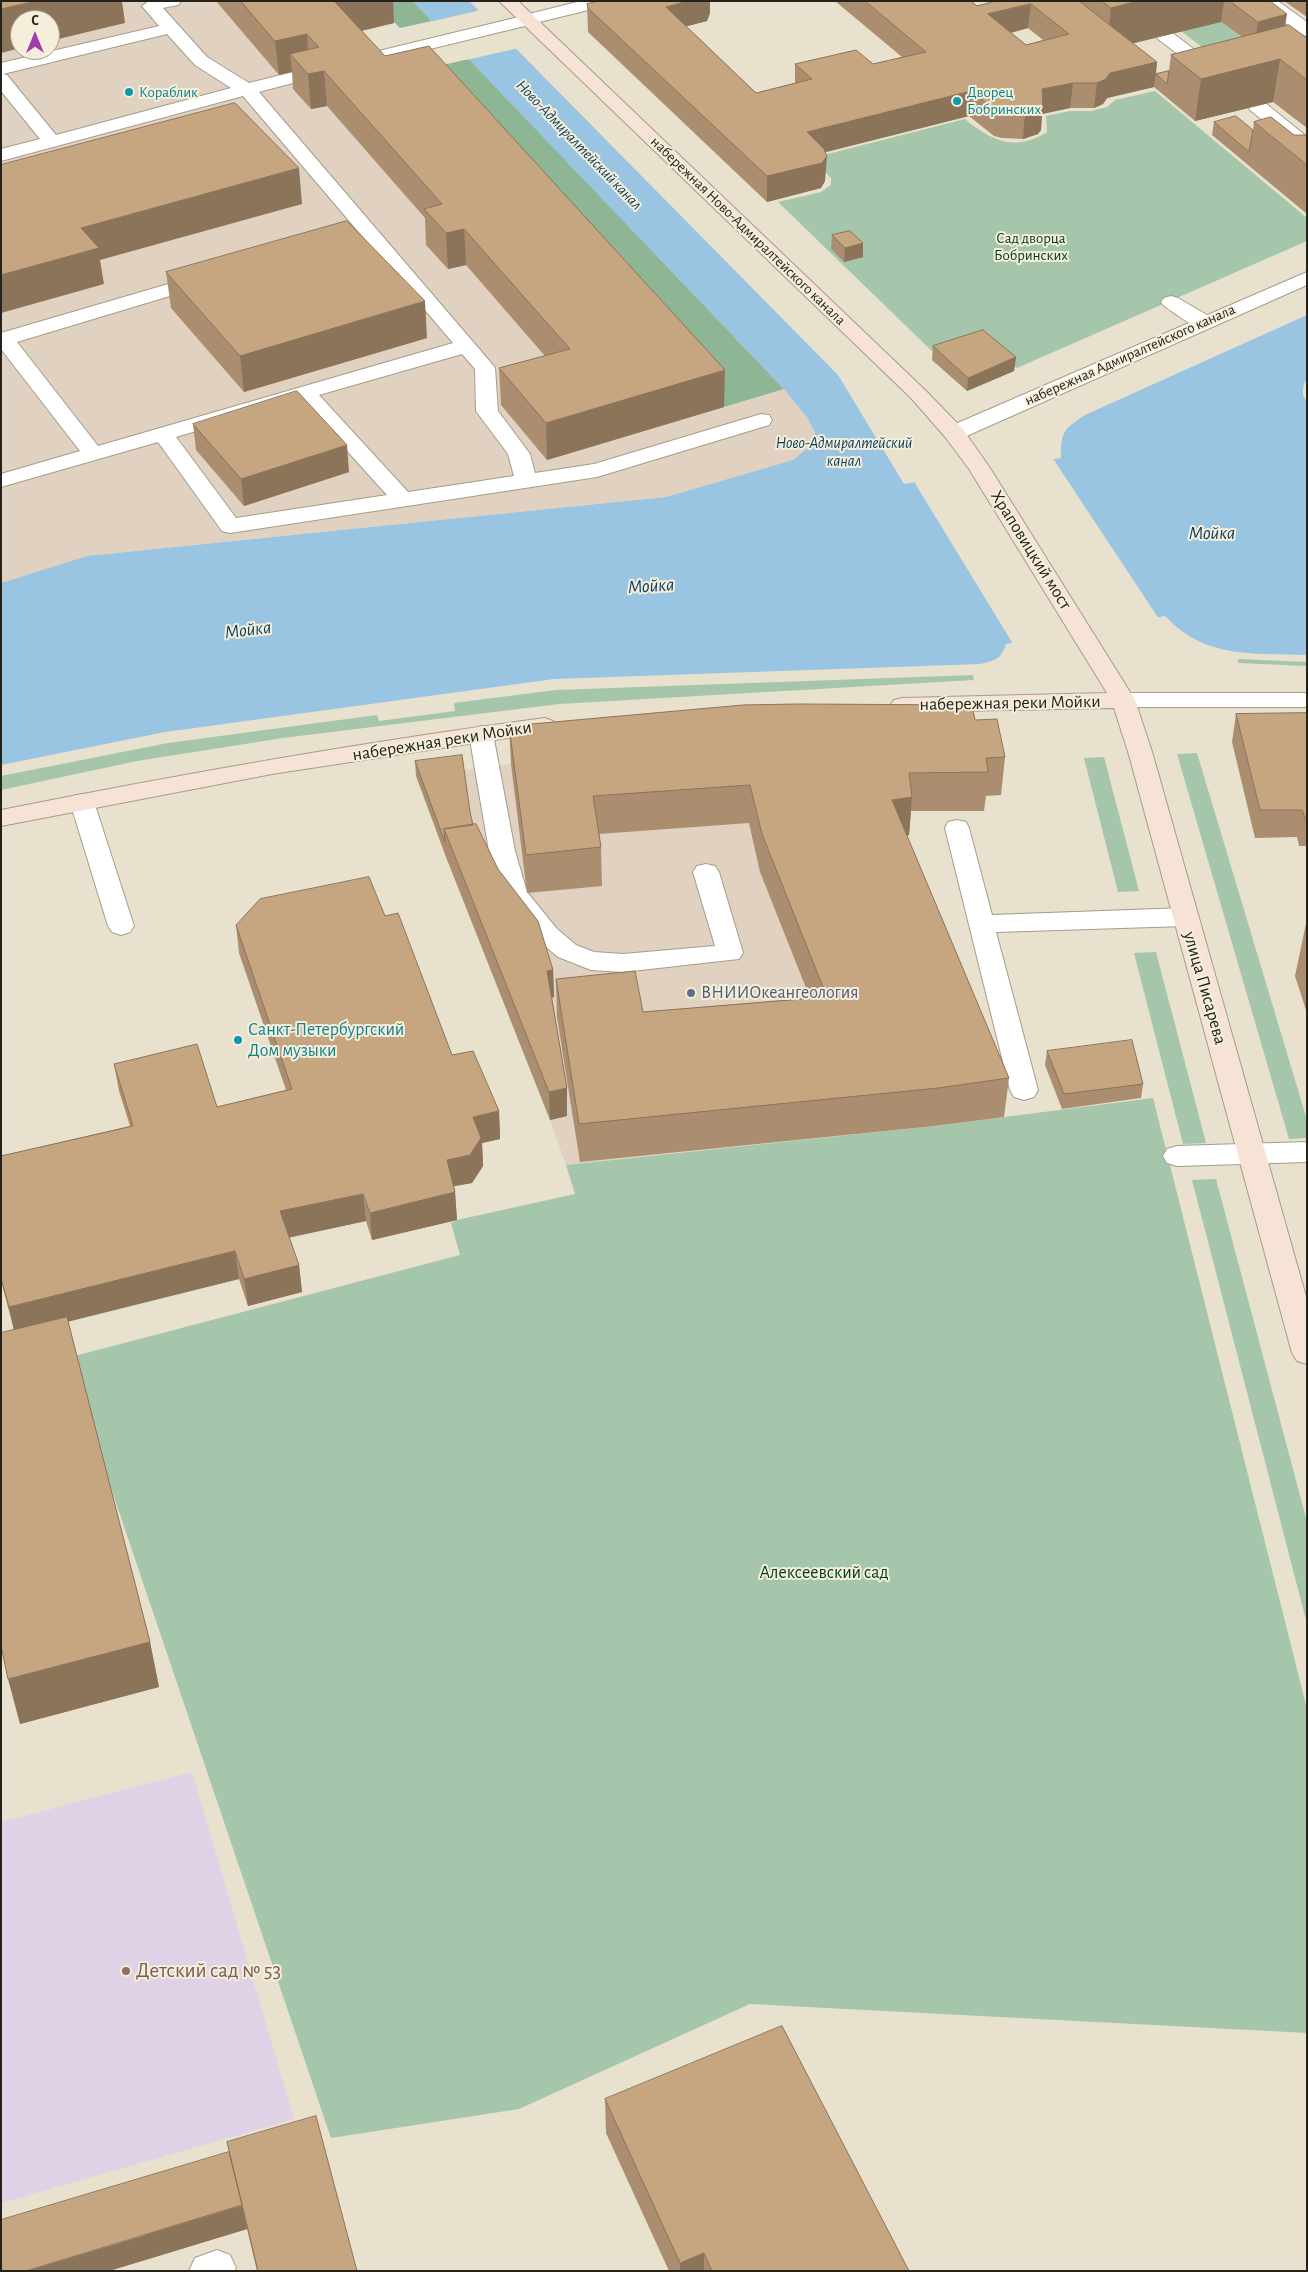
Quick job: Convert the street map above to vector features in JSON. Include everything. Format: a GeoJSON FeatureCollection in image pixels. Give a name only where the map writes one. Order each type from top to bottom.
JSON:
{"type":"FeatureCollection","features":[{"type":"Feature","properties":{"kind":"main road","name":"набережная Ново-Адмиралтейского канала"},"geometry":{"type":"LineString","coordinates":[[508,1],[918,394],[954,433],[979,468]]}},
{"type":"Feature","properties":{"kind":"main road","name":"Храповицкий мост"},"geometry":{"type":"LineString","coordinates":[[979,468],[1082,632]]}},
{"type":"Feature","properties":{"kind":"main road","name":"улица Писарева"},"geometry":{"type":"LineString","coordinates":[[1082,632],[1123,700],[1306,1346]]}},
{"type":"Feature","properties":{"kind":"main road","name":"набережная реки Мойки"},"geometry":{"type":"LineString","coordinates":[[878,706],[1123,700]]}},
{"type":"Feature","properties":{"kind":"main road","name":"набережная реки Мойки"},"geometry":{"type":"LineString","coordinates":[[1,818],[149,788],[482,734],[571,724]]}},
{"type":"Feature","properties":{"kind":"street"},"geometry":{"type":"LineString","coordinates":[[172,1],[151,6],[201,61],[247,90],[358,234],[466,346],[484,368],[487,411],[519,454],[527,482]]}},
{"type":"Feature","properties":{"kind":"street"},"geometry":{"type":"LineString","coordinates":[[360,61],[603,1]]}},
{"type":"Feature","properties":{"kind":"street"},"geometry":{"type":"LineString","coordinates":[[1266,1],[1307,31]]}},
{"type":"Feature","properties":{"kind":"street"},"geometry":{"type":"LineString","coordinates":[[1,69],[171,28]]}},
{"type":"Feature","properties":{"kind":"street"},"geometry":{"type":"LineString","coordinates":[[1164,35],[1225,82]]}},
{"type":"Feature","properties":{"kind":"street"},"geometry":{"type":"LineString","coordinates":[[1,156],[313,72]]}},
{"type":"Feature","properties":{"kind":"street"},"geometry":{"type":"LineString","coordinates":[[1,79],[52,142]]}},
{"type":"Feature","properties":{"kind":"street"},"geometry":{"type":"LineString","coordinates":[[1257,106],[1299,140]]}},
{"type":"Feature","properties":{"kind":"street"},"geometry":{"type":"LineString","coordinates":[[92,454],[3,340],[224,274]]}},
{"type":"Feature","properties":{"kind":"street","name":"набережная Адмиралтейского канала"},"geometry":{"type":"LineString","coordinates":[[954,433],[1307,278]]}},
{"type":"Feature","properties":{"kind":"street"},"geometry":{"type":"LineString","coordinates":[[1171,302],[1205,322]]}},
{"type":"Feature","properties":{"kind":"street"},"geometry":{"type":"LineString","coordinates":[[1,481],[466,346]]}},
{"type":"Feature","properties":{"kind":"street"},"geometry":{"type":"LineString","coordinates":[[305,392],[403,500]]}},
{"type":"Feature","properties":{"kind":"street"},"geometry":{"type":"LineString","coordinates":[[163,434],[230,526],[597,470],[761,420]]}},
{"type":"Feature","properties":{"kind":"street","name":"набережная реки Мойки"},"geometry":{"type":"LineString","coordinates":[[1123,700],[1307,700]]}},
{"type":"Feature","properties":{"kind":"street"},"geometry":{"type":"LineString","coordinates":[[482,734],[502,851],[515,894],[548,936],[566,951],[591,961],[623,963],[730,952],[706,872]]}},
{"type":"Feature","properties":{"kind":"street"},"geometry":{"type":"LineString","coordinates":[[82,802],[121,926]]}},
{"type":"Feature","properties":{"kind":"street"},"geometry":{"type":"LineString","coordinates":[[957,828],[1024,1090]]}},
{"type":"Feature","properties":{"kind":"street"},"geometry":{"type":"LineString","coordinates":[[981,924],[1185,917]]}},
{"type":"Feature","properties":{"kind":"street"},"geometry":{"type":"LineString","coordinates":[[1177,1156],[1307,1152]]}},
{"type":"Feature","properties":{"kind":"shaded area"},"geometry":{"type":"Polygon","coordinates":[[[1,1],[373,1],[394,23],[339,36],[724,407],[784,389],[807,417],[815,434],[809,447],[793,460],[666,497],[87,556],[1,583],[1,1]]]}},
{"type":"Feature","properties":{"kind":"shaded area","name":"ВНИИОкеангеология"},"geometry":{"type":"Polygon","coordinates":[[[742,743],[833,867],[934,1126],[566,1165],[416,776],[511,764],[742,743]]]}},
{"type":"Feature","properties":{"kind":"shaded area","name":"Детский сад № 53"},"geometry":{"type":"Polygon","coordinates":[[[192,1772],[294,2119],[1,2203],[1,1822],[192,1772]]]}},
{"type":"Feature","properties":{"kind":"green space"},"geometry":{"type":"Polygon","coordinates":[[[373,1],[413,1],[432,21],[400,28],[373,1]]]}},
{"type":"Feature","properties":{"kind":"green space"},"geometry":{"type":"Polygon","coordinates":[[[1221,22],[1283,67],[1241,77],[1181,31],[1221,22]]]}},
{"type":"Feature","properties":{"kind":"green space"},"geometry":{"type":"Polygon","coordinates":[[[469,59],[784,389],[724,407],[421,70],[469,59]]]}},
{"type":"Feature","properties":{"kind":"green space","name":"Сад дворца Бобринских"},"geometry":{"type":"Polygon","coordinates":[[[1155,91],[1307,218],[1307,241],[1017,368],[983,340],[937,356],[778,202],[821,192],[831,185],[831,178],[812,158],[965,119],[994,138],[1004,141],[1025,142],[1047,132],[1046,116],[1070,111],[1091,111],[1107,107],[1115,100],[1155,91]]]}},
{"type":"Feature","properties":{"kind":"green space"},"geometry":{"type":"Polygon","coordinates":[[[1238,659],[1307,662],[1307,666],[1238,663],[1238,659]]]}},
{"type":"Feature","properties":{"kind":"green space"},"geometry":{"type":"Polygon","coordinates":[[[973,675],[974,680],[559,704],[283,738],[137,761],[1,790],[1,776],[168,743],[377,715],[379,721],[455,711],[454,703],[556,690],[973,675]]]}},
{"type":"Feature","properties":{"kind":"green space"},"geometry":{"type":"Polygon","coordinates":[[[1197,753],[1307,1120],[1307,1138],[1289,1139],[1177,754],[1197,753]]]}},
{"type":"Feature","properties":{"kind":"green space"},"geometry":{"type":"Polygon","coordinates":[[[1104,757],[1139,891],[1118,892],[1084,758],[1104,757]]]}},
{"type":"Feature","properties":{"kind":"green space"},"geometry":{"type":"Polygon","coordinates":[[[1156,952],[1206,1143],[1183,1144],[1134,953],[1156,952]]]}},
{"type":"Feature","properties":{"kind":"green space","name":"Алексеевский сад"},"geometry":{"type":"Polygon","coordinates":[[[1153,1098],[1307,1709],[1307,2033],[750,2004],[519,2109],[331,2138],[67,1358],[460,1255],[451,1223],[457,1220],[575,1194],[566,1165],[934,1126],[1153,1098]]]}},
{"type":"Feature","properties":{"kind":"green space"},"geometry":{"type":"Polygon","coordinates":[[[1216,1179],[1307,1522],[1307,1624],[1192,1180],[1216,1179]]]}},
{"type":"Feature","properties":{"kind":"water","name":"Мойка"},"geometry":{"type":"Polygon","coordinates":[[[413,1],[469,1],[838,375],[904,484],[1061,458],[1065,432],[1072,424],[1085,415],[1307,315],[1307,378],[1303,392],[1307,401],[1307,655],[1248,653],[1213,647],[1196,640],[1180,630],[1165,616],[1006,644],[1000,656],[980,664],[554,679],[165,732],[1,765],[1,583],[87,556],[666,497],[793,460],[809,447],[815,433],[807,417],[784,389],[413,1]]]}},
{"type":"Feature","properties":{"kind":"pier"},"geometry":{"type":"Polygon","coordinates":[[[481,10],[519,48],[466,60],[429,22],[481,10]]]}},
{"type":"Feature","properties":{"kind":"pier"},"geometry":{"type":"Polygon","coordinates":[[[1052,457],[1159,619],[1013,644],[913,480],[1052,457]]]}},
{"type":"Feature","properties":{"kind":"building"},"geometry":{"type":"Polygon","coordinates":[[[1,1],[36,1],[1,9],[1,1]]]}},
{"type":"Feature","properties":{"kind":"building"},"geometry":{"type":"Polygon","coordinates":[[[241,1],[338,1],[335,2],[385,56],[429,46],[725,370],[546,423],[499,368],[570,349],[464,229],[446,233],[424,209],[442,204],[324,71],[308,74],[290,54],[319,47],[307,34],[275,41],[241,1]]]}},
{"type":"Feature","properties":{"kind":"building","name":"Дворец Бобринских"},"geometry":{"type":"Polygon","coordinates":[[[599,1],[688,1],[666,7],[756,93],[812,79],[795,64],[856,50],[873,64],[926,52],[865,1],[971,1],[977,6],[996,1],[1079,1],[1157,62],[1110,73],[1106,79],[1097,83],[1073,83],[1042,89],[1043,105],[1040,109],[1025,113],[996,111],[971,91],[807,132],[824,149],[827,156],[822,163],[767,176],[588,8],[587,4],[599,1]],[[1031,4],[988,14],[1026,45],[1069,34],[1031,4]]]}},
{"type":"Feature","properties":{"kind":"building"},"geometry":{"type":"Polygon","coordinates":[[[1102,1],[1138,1],[1111,8],[1102,1]]]}},
{"type":"Feature","properties":{"kind":"building"},"geometry":{"type":"Polygon","coordinates":[[[1230,1],[1270,1],[1287,14],[1258,22],[1230,1]]]}},
{"type":"Feature","properties":{"kind":"building"},"geometry":{"type":"Polygon","coordinates":[[[1289,25],[1307,38],[1307,80],[1280,59],[1201,79],[1171,55],[1289,25]]]}},
{"type":"Feature","properties":{"kind":"building"},"geometry":{"type":"Polygon","coordinates":[[[1169,71],[1167,84],[1156,74],[1169,71]]]}},
{"type":"Feature","properties":{"kind":"building"},"geometry":{"type":"Polygon","coordinates":[[[235,103],[299,168],[81,228],[99,248],[1,275],[1,165],[235,103]]]}},
{"type":"Feature","properties":{"kind":"building"},"geometry":{"type":"Polygon","coordinates":[[[1236,116],[1253,130],[1249,152],[1214,122],[1236,116]]]}},
{"type":"Feature","properties":{"kind":"building"},"geometry":{"type":"Polygon","coordinates":[[[1271,117],[1294,135],[1307,135],[1307,165],[1254,122],[1271,117]]]}},
{"type":"Feature","properties":{"kind":"building"},"geometry":{"type":"Polygon","coordinates":[[[347,221],[425,301],[240,356],[166,272],[347,221]]]}},
{"type":"Feature","properties":{"kind":"building"},"geometry":{"type":"Polygon","coordinates":[[[850,231],[863,243],[845,248],[832,235],[850,231]]]}},
{"type":"Feature","properties":{"kind":"building"},"geometry":{"type":"Polygon","coordinates":[[[983,330],[1016,357],[968,378],[933,346],[983,330]]]}},
{"type":"Feature","properties":{"kind":"building"},"geometry":{"type":"Polygon","coordinates":[[[297,391],[347,445],[241,479],[193,424],[297,391]]]}},
{"type":"Feature","properties":{"kind":"building"},"geometry":{"type":"Polygon","coordinates":[[[743,705],[972,705],[975,720],[997,719],[1005,757],[986,758],[988,772],[909,773],[912,797],[892,800],[1009,1078],[938,1088],[579,1124],[556,979],[635,971],[643,1012],[827,997],[762,834],[750,785],[593,796],[601,847],[526,855],[509,726],[743,705]]]}},
{"type":"Feature","properties":{"kind":"building"},"geometry":{"type":"Polygon","coordinates":[[[1307,713],[1307,818],[1305,818],[1302,810],[1260,810],[1236,714],[1307,713]]]}},
{"type":"Feature","properties":{"kind":"building"},"geometry":{"type":"Polygon","coordinates":[[[462,755],[473,825],[444,829],[445,842],[415,761],[462,755]]]}},
{"type":"Feature","properties":{"kind":"building"},"geometry":{"type":"Polygon","coordinates":[[[476,824],[498,869],[538,921],[553,970],[547,971],[567,1088],[549,1092],[444,829],[476,824]]]}},
{"type":"Feature","properties":{"kind":"building"},"geometry":{"type":"Polygon","coordinates":[[[369,877],[385,916],[398,913],[452,1055],[473,1051],[499,1111],[473,1117],[481,1138],[470,1155],[447,1160],[455,1192],[370,1213],[363,1194],[280,1211],[299,1265],[244,1279],[235,1251],[9,1307],[1,1278],[1,1156],[133,1126],[114,1064],[197,1044],[217,1107],[292,1089],[236,925],[260,899],[369,877]]]}},
{"type":"Feature","properties":{"kind":"building"},"geometry":{"type":"Polygon","coordinates":[[[1132,1040],[1143,1084],[1064,1094],[1047,1051],[1132,1040]]]}},
{"type":"Feature","properties":{"kind":"building"},"geometry":{"type":"Polygon","coordinates":[[[67,1317],[150,1642],[8,1679],[1,1646],[1,1333],[67,1317]]]}},
{"type":"Feature","properties":{"kind":"building"},"geometry":{"type":"Polygon","coordinates":[[[782,2026],[909,2271],[712,2271],[704,2253],[680,2263],[605,2099],[782,2026]]]}},
{"type":"Feature","properties":{"kind":"building"},"geometry":{"type":"Polygon","coordinates":[[[316,2116],[357,2271],[258,2271],[227,2142],[316,2116]]]}},
{"type":"Feature","properties":{"kind":"building"},"geometry":{"type":"Polygon","coordinates":[[[229,2152],[242,2205],[26,2271],[1,2271],[1,2220],[229,2152]]]}},
{"type":"Feature","properties":{"kind":"place","name":"Кораблик"},"geometry":{"type":"Point","coordinates":[129,92]}},
{"type":"Feature","properties":{"kind":"place","name":"Дворец Бобринских"},"geometry":{"type":"Point","coordinates":[957,101]}},
{"type":"Feature","properties":{"kind":"place","name":"ВНИИОкеангеология"},"geometry":{"type":"Point","coordinates":[691,993]}},
{"type":"Feature","properties":{"kind":"place","name":"Санкт-Петербургский Дом музыки"},"geometry":{"type":"Point","coordinates":[238,1040]}},
{"type":"Feature","properties":{"kind":"place","name":"Детский сад № 53"},"geometry":{"type":"Point","coordinates":[126,1971]}},
{"type":"Feature","properties":{"kind":"water label","name":"Ново-Адмиралтейский канал"},"geometry":{"type":"Point","coordinates":[579,145]}},
{"type":"Feature","properties":{"kind":"water label","name":"Ново-Адмиралтейский канал"},"geometry":{"type":"Point","coordinates":[844,452]}}]}
